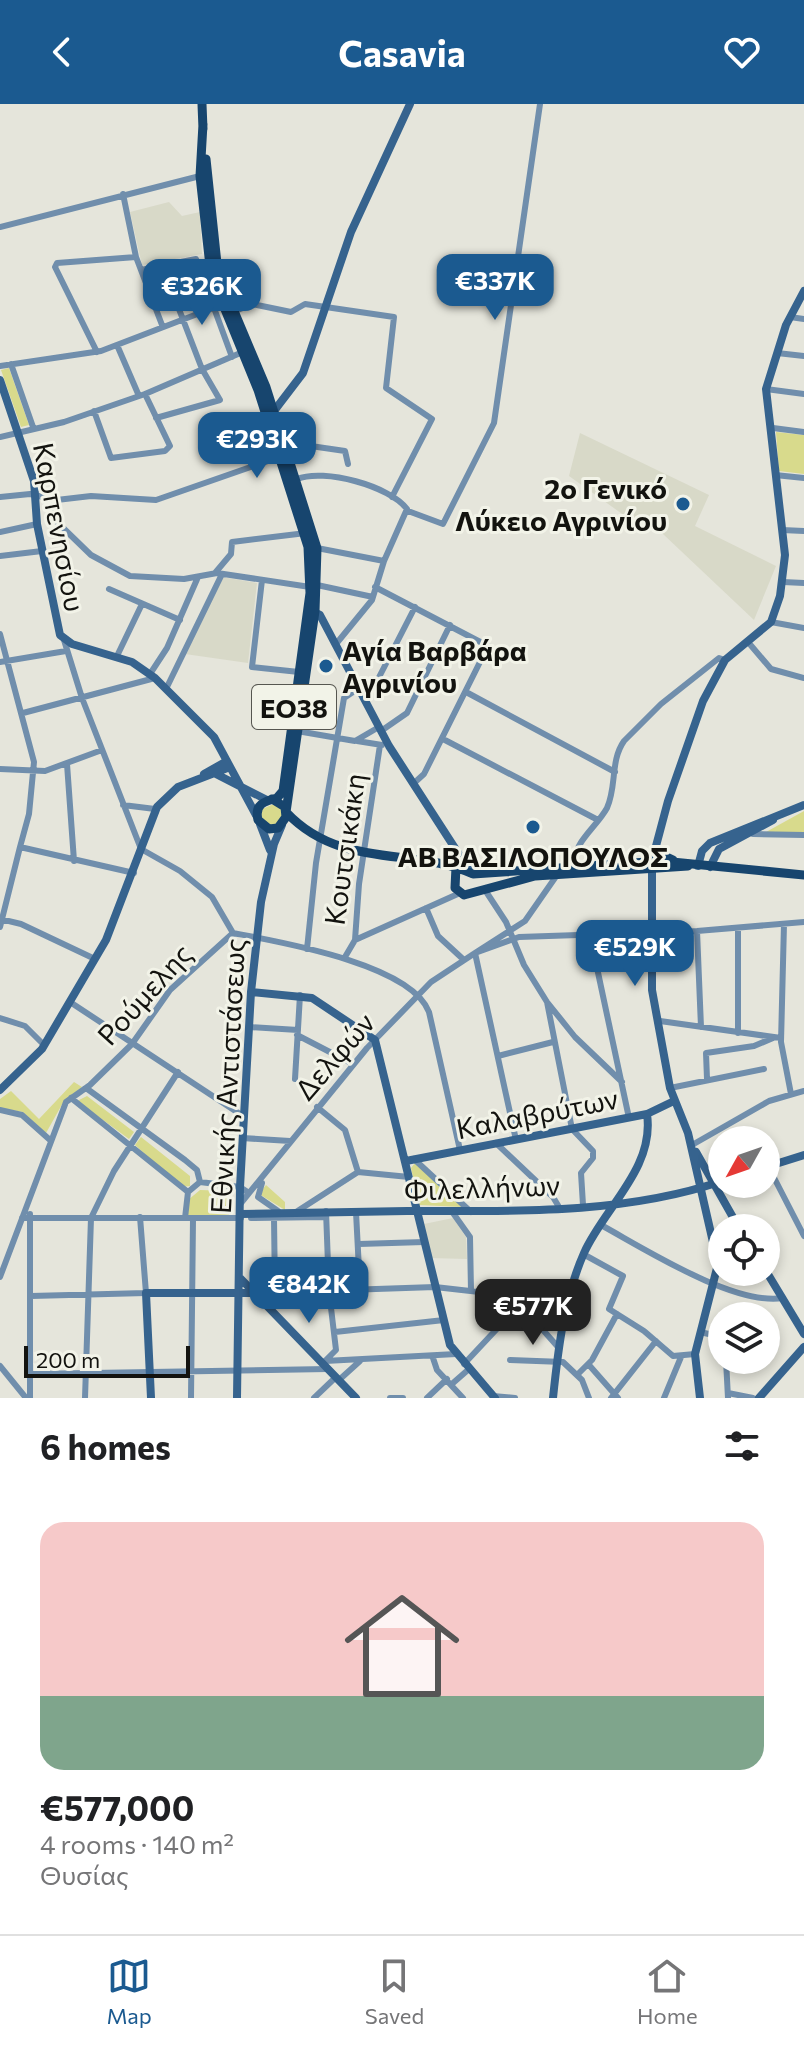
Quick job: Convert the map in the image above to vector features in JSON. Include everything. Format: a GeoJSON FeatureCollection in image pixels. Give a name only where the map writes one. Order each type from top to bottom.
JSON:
{"type":"FeatureCollection","features":[{"type":"Feature","properties":{"kind":"main road","name":"ΕΟ38"},"geometry":{"type":"LineString","coordinates":[[202,104],[213,246],[225,307]]}},
{"type":"Feature","properties":{"kind":"main road","name":"ΕΟ38"},"geometry":{"type":"LineString","coordinates":[[203,124],[200,176],[207,260],[241,353],[274,411],[306,533],[314,586]]}},
{"type":"Feature","properties":{"kind":"main road","name":"ΕΟ38"},"geometry":{"type":"LineString","coordinates":[[262,388],[297,479],[317,548],[285,818]]}},
{"type":"Feature","properties":{"kind":"main road","name":"ΕΟ38"},"geometry":{"type":"LineString","coordinates":[[258,820],[259,806],[283,791],[311,610]]}},
{"type":"Feature","properties":{"kind":"main road"},"geometry":{"type":"LineString","coordinates":[[270,799],[281,803],[285,818]]}},
{"type":"Feature","properties":{"kind":"main road"},"geometry":{"type":"LineString","coordinates":[[258,820],[269,829],[285,818],[296,821],[321,836],[364,854],[484,874],[557,872]]}},
{"type":"Feature","properties":{"kind":"main road"},"geometry":{"type":"LineString","coordinates":[[652,861],[804,875]]}},
{"type":"Feature","properties":{"kind":"main road"},"geometry":{"type":"LineString","coordinates":[[464,894],[573,870],[652,861],[694,866]]}},
{"type":"Feature","properties":{"kind":"main road"},"geometry":{"type":"LineString","coordinates":[[464,894],[454,880],[466,871]]}},
{"type":"Feature","properties":{"kind":"main road"},"geometry":{"type":"LineString","coordinates":[[464,894],[477,885],[466,871]]}},
{"type":"Feature","properties":{"kind":"main road"},"geometry":{"type":"LineString","coordinates":[[484,874],[485,890]]}},
{"type":"Feature","properties":{"kind":"street"},"geometry":{"type":"LineString","coordinates":[[274,411],[301,376],[355,222],[410,104]]}},
{"type":"Feature","properties":{"kind":"street"},"geometry":{"type":"LineString","coordinates":[[297,479],[313,474],[354,480],[392,497],[405,505],[408,511],[443,524],[494,423],[540,104]]}},
{"type":"Feature","properties":{"kind":"street"},"geometry":{"type":"LineString","coordinates":[[0,227],[200,176]]}},
{"type":"Feature","properties":{"kind":"street"},"geometry":{"type":"LineString","coordinates":[[123,194],[136,257],[162,325]]}},
{"type":"Feature","properties":{"kind":"street"},"geometry":{"type":"LineString","coordinates":[[97,352],[56,265],[136,257]]}},
{"type":"Feature","properties":{"kind":"street"},"geometry":{"type":"LineString","coordinates":[[0,437],[142,395],[241,353],[225,307],[196,259],[141,270]]}},
{"type":"Feature","properties":{"kind":"street"},"geometry":{"type":"LineString","coordinates":[[156,418],[220,400],[202,369],[162,265]]}},
{"type":"Feature","properties":{"kind":"street"},"geometry":{"type":"LineString","coordinates":[[708,1178],[670,1088],[651,984],[652,861],[699,711],[725,660],[771,622],[783,582],[782,530],[773,428],[766,389],[790,317],[804,291]]}},
{"type":"Feature","properties":{"kind":"street"},"geometry":{"type":"LineString","coordinates":[[0,366],[97,352],[162,325],[225,307],[252,304],[289,312],[304,305],[394,317],[386,388],[432,417],[392,497]]}},
{"type":"Feature","properties":{"kind":"street"},"geometry":{"type":"LineString","coordinates":[[790,317],[804,319]]}},
{"type":"Feature","properties":{"kind":"street"},"geometry":{"type":"LineString","coordinates":[[94,411],[109,457],[113,459],[168,449],[170,446],[117,345]]}},
{"type":"Feature","properties":{"kind":"street"},"geometry":{"type":"LineString","coordinates":[[777,353],[804,356]]}},
{"type":"Feature","properties":{"kind":"street"},"geometry":{"type":"LineString","coordinates":[[11,364],[33,427]]}},
{"type":"Feature","properties":{"kind":"street","name":"Καρπενησίου"},"geometry":{"type":"LineString","coordinates":[[0,380],[4,402],[17,431],[36,495],[42,551],[57,626],[64,640],[117,656],[152,676],[208,730],[258,820]]}},
{"type":"Feature","properties":{"kind":"street"},"geometry":{"type":"LineString","coordinates":[[766,389],[804,394]]}},
{"type":"Feature","properties":{"kind":"street"},"geometry":{"type":"LineString","coordinates":[[773,428],[804,432]]}},
{"type":"Feature","properties":{"kind":"street"},"geometry":{"type":"LineString","coordinates":[[0,497],[36,495],[48,501],[84,496],[156,500],[286,452],[297,444],[345,451],[348,464]]}},
{"type":"Feature","properties":{"kind":"street"},"geometry":{"type":"LineString","coordinates":[[775,475],[804,478]]}},
{"type":"Feature","properties":{"kind":"street"},"geometry":{"type":"LineString","coordinates":[[48,501],[60,526],[111,567],[139,578],[198,577],[218,573],[373,597]]}},
{"type":"Feature","properties":{"kind":"street"},"geometry":{"type":"LineString","coordinates":[[336,644],[373,597],[384,561],[408,511]]}},
{"type":"Feature","properties":{"kind":"street"},"geometry":{"type":"LineString","coordinates":[[0,532],[37,524]]}},
{"type":"Feature","properties":{"kind":"street"},"geometry":{"type":"LineString","coordinates":[[782,530],[804,531]]}},
{"type":"Feature","properties":{"kind":"street"},"geometry":{"type":"LineString","coordinates":[[166,689],[218,573],[231,554],[232,542],[306,533]]}},
{"type":"Feature","properties":{"kind":"street"},"geometry":{"type":"LineString","coordinates":[[317,548],[384,561]]}},
{"type":"Feature","properties":{"kind":"street"},"geometry":{"type":"LineString","coordinates":[[0,556],[42,551]]}},
{"type":"Feature","properties":{"kind":"street"},"geometry":{"type":"LineString","coordinates":[[23,713],[152,676],[198,577]]}},
{"type":"Feature","properties":{"kind":"street"},"geometry":{"type":"LineString","coordinates":[[262,580],[252,667],[299,672]]}},
{"type":"Feature","properties":{"kind":"street"},"geometry":{"type":"LineString","coordinates":[[783,582],[804,583]]}},
{"type":"Feature","properties":{"kind":"street"},"geometry":{"type":"LineString","coordinates":[[375,587],[488,646],[424,774],[413,784]]}},
{"type":"Feature","properties":{"kind":"street"},"geometry":{"type":"LineString","coordinates":[[109,589],[180,620]]}},
{"type":"Feature","properties":{"kind":"street"},"geometry":{"type":"LineString","coordinates":[[117,656],[142,604]]}},
{"type":"Feature","properties":{"kind":"street"},"geometry":{"type":"LineString","coordinates":[[307,949],[321,836],[344,698],[374,687],[415,607]]}},
{"type":"Feature","properties":{"kind":"street"},"geometry":{"type":"LineString","coordinates":[[311,610],[336,644],[380,729],[385,746],[453,843],[466,871]]}},
{"type":"Feature","properties":{"kind":"street"},"geometry":{"type":"LineString","coordinates":[[771,622],[804,628]]}},
{"type":"Feature","properties":{"kind":"street"},"geometry":{"type":"LineString","coordinates":[[355,741],[407,713],[450,625]]}},
{"type":"Feature","properties":{"kind":"street"},"geometry":{"type":"LineString","coordinates":[[0,634],[4,661],[23,713],[35,772],[29,814],[0,922],[21,924],[95,959]]}},
{"type":"Feature","properties":{"kind":"street"},"geometry":{"type":"LineString","coordinates":[[64,640],[82,698],[141,849],[180,871],[212,897],[233,933],[345,957],[420,993],[429,1012],[460,1150]]}},
{"type":"Feature","properties":{"kind":"street"},"geometry":{"type":"LineString","coordinates":[[748,642],[771,669],[804,678]]}},
{"type":"Feature","properties":{"kind":"street"},"geometry":{"type":"LineString","coordinates":[[4,661],[66,651]]}},
{"type":"Feature","properties":{"kind":"street"},"geometry":{"type":"LineString","coordinates":[[573,870],[575,851],[611,798],[618,749],[635,728],[703,668],[719,658],[725,660]]}},
{"type":"Feature","properties":{"kind":"street"},"geometry":{"type":"LineString","coordinates":[[466,692],[615,772]]}},
{"type":"Feature","properties":{"kind":"street"},"geometry":{"type":"LineString","coordinates":[[297,731],[385,746]]}},
{"type":"Feature","properties":{"kind":"street"},"geometry":{"type":"LineString","coordinates":[[443,739],[598,820]]}},
{"type":"Feature","properties":{"kind":"street","name":"Κουτσικάκη"},"geometry":{"type":"LineString","coordinates":[[345,957],[355,940],[364,854],[385,746]]}},
{"type":"Feature","properties":{"kind":"street"},"geometry":{"type":"LineString","coordinates":[[0,769],[35,772],[102,750]]}},
{"type":"Feature","properties":{"kind":"street"},"geometry":{"type":"LineString","coordinates":[[67,764],[74,861]]}},
{"type":"Feature","properties":{"kind":"street"},"geometry":{"type":"LineString","coordinates":[[199,778],[228,764]]}},
{"type":"Feature","properties":{"kind":"street"},"geometry":{"type":"LineString","coordinates":[[0,1090],[26,1068],[44,1045],[95,959],[134,873],[155,809],[170,792],[228,764]]}},
{"type":"Feature","properties":{"kind":"street"},"geometry":{"type":"LineString","coordinates":[[214,773],[270,799]]}},
{"type":"Feature","properties":{"kind":"street"},"geometry":{"type":"LineString","coordinates":[[123,805],[155,809]]}},
{"type":"Feature","properties":{"kind":"street"},"geometry":{"type":"LineString","coordinates":[[694,866],[710,843],[804,805]]}},
{"type":"Feature","properties":{"kind":"street"},"geometry":{"type":"LineString","coordinates":[[710,867],[719,849],[753,834],[777,817]]}},
{"type":"Feature","properties":{"kind":"street","name":"Εθνικής Αντιστάσεως"},"geometry":{"type":"LineString","coordinates":[[237,1398],[239,1277],[245,1217],[240,1187],[251,992],[256,937],[271,855],[285,818]]}},
{"type":"Feature","properties":{"kind":"street","name":"Εθνικής Αντιστάσεως"},"geometry":{"type":"LineString","coordinates":[[258,820],[271,855]]}},
{"type":"Feature","properties":{"kind":"street"},"geometry":{"type":"LineString","coordinates":[[753,834],[804,835]]}},
{"type":"Feature","properties":{"kind":"street"},"geometry":{"type":"LineString","coordinates":[[453,843],[466,871]]}},
{"type":"Feature","properties":{"kind":"street"},"geometry":{"type":"LineString","coordinates":[[20,847],[134,873]]}},
{"type":"Feature","properties":{"kind":"street","name":"Δελφών"},"geometry":{"type":"LineString","coordinates":[[241,1203],[375,1040],[420,993],[464,960],[511,934],[521,925],[557,872]]}},
{"type":"Feature","properties":{"kind":"street"},"geometry":{"type":"LineString","coordinates":[[485,890],[547,1002],[585,1047],[622,1082]]}},
{"type":"Feature","properties":{"kind":"street"},"geometry":{"type":"LineString","coordinates":[[355,940],[464,894]]}},
{"type":"Feature","properties":{"kind":"street"},"geometry":{"type":"LineString","coordinates":[[426,908],[438,936],[464,960]]}},
{"type":"Feature","properties":{"kind":"street"},"geometry":{"type":"LineString","coordinates":[[511,934],[525,937],[697,931],[804,922]]}},
{"type":"Feature","properties":{"kind":"street"},"geometry":{"type":"LineString","coordinates":[[784,924],[778,1038],[791,1094]]}},
{"type":"Feature","properties":{"kind":"street"},"geometry":{"type":"LineString","coordinates":[[521,925],[517,931],[525,937]]}},
{"type":"Feature","properties":{"kind":"street"},"geometry":{"type":"LineString","coordinates":[[738,928],[738,1033]]}},
{"type":"Feature","properties":{"kind":"street"},"geometry":{"type":"LineString","coordinates":[[697,931],[701,1027]]}},
{"type":"Feature","properties":{"kind":"street","name":"Ρούμελης"},"geometry":{"type":"LineString","coordinates":[[71,1098],[88,1087],[132,1044],[170,990],[233,933]]}},
{"type":"Feature","properties":{"kind":"street"},"geometry":{"type":"LineString","coordinates":[[590,935],[629,1118]]}},
{"type":"Feature","properties":{"kind":"street"},"geometry":{"type":"LineString","coordinates":[[475,953],[516,1140]]}},
{"type":"Feature","properties":{"kind":"street"},"geometry":{"type":"LineString","coordinates":[[251,992],[312,998],[375,1040],[410,1160],[409,1177],[416,1212],[456,1354],[494,1397],[515,1398]]}},
{"type":"Feature","properties":{"kind":"street"},"geometry":{"type":"LineString","coordinates":[[295,1079],[300,995]]}},
{"type":"Feature","properties":{"kind":"street"},"geometry":{"type":"LineString","coordinates":[[70,1002],[243,1116]]}},
{"type":"Feature","properties":{"kind":"street"},"geometry":{"type":"LineString","coordinates":[[547,1002],[572,1129],[593,1151],[591,1161],[581,1173],[583,1205]]}},
{"type":"Feature","properties":{"kind":"street"},"geometry":{"type":"LineString","coordinates":[[0,1018],[25,1026],[44,1045]]}},
{"type":"Feature","properties":{"kind":"street"},"geometry":{"type":"LineString","coordinates":[[660,1021],[778,1038]]}},
{"type":"Feature","properties":{"kind":"street"},"geometry":{"type":"LineString","coordinates":[[249,1027],[297,1033],[353,1064]]}},
{"type":"Feature","properties":{"kind":"street"},"geometry":{"type":"LineString","coordinates":[[707,1079],[707,1053],[754,1046],[778,1038]]}},
{"type":"Feature","properties":{"kind":"street"},"geometry":{"type":"LineString","coordinates":[[498,1056],[553,1042]]}},
{"type":"Feature","properties":{"kind":"street"},"geometry":{"type":"LineString","coordinates":[[670,1088],[764,1069]]}},
{"type":"Feature","properties":{"kind":"street"},"geometry":{"type":"LineString","coordinates":[[85,1398],[86,1294],[91,1218],[178,1072]]}},
{"type":"Feature","properties":{"kind":"street"},"geometry":{"type":"LineString","coordinates":[[88,1087],[197,1170],[200,1182]]}},
{"type":"Feature","properties":{"kind":"street"},"geometry":{"type":"LineString","coordinates":[[692,1145],[763,1104],[804,1091]]}},
{"type":"Feature","properties":{"kind":"street"},"geometry":{"type":"LineString","coordinates":[[0,1277],[2,1261],[22,1218],[60,1111],[71,1098],[188,1192],[192,1293],[191,1398]]}},
{"type":"Feature","properties":{"kind":"street","name":"Καλαβρύτων"},"geometry":{"type":"LineString","coordinates":[[410,1160],[647,1114],[674,1101]]}},
{"type":"Feature","properties":{"kind":"street"},"geometry":{"type":"LineString","coordinates":[[317,1107],[345,1130],[358,1172]]}},
{"type":"Feature","properties":{"kind":"street"},"geometry":{"type":"LineString","coordinates":[[0,1110],[22,1115],[50,1140]]}},
{"type":"Feature","properties":{"kind":"street"},"geometry":{"type":"LineString","coordinates":[[553,1398],[558,1347],[583,1254],[618,1202],[647,1135],[647,1114]]}},
{"type":"Feature","properties":{"kind":"street"},"geometry":{"type":"LineString","coordinates":[[688,1133],[708,1219]]}},
{"type":"Feature","properties":{"kind":"street"},"geometry":{"type":"LineString","coordinates":[[242,1138],[290,1141]]}},
{"type":"Feature","properties":{"kind":"street"},"geometry":{"type":"LineString","coordinates":[[496,1143],[553,1197],[559,1207]]}},
{"type":"Feature","properties":{"kind":"street"},"geometry":{"type":"LineString","coordinates":[[780,1162],[804,1155]]}},
{"type":"Feature","properties":{"kind":"street"},"geometry":{"type":"LineString","coordinates":[[278,1157],[257,1196],[278,1216],[326,1214],[329,1291],[336,1350],[325,1365]]}},
{"type":"Feature","properties":{"kind":"street"},"geometry":{"type":"LineString","coordinates":[[410,1160],[471,1212]]}},
{"type":"Feature","properties":{"kind":"street"},"geometry":{"type":"LineString","coordinates":[[296,1212],[358,1172],[409,1177]]}},
{"type":"Feature","properties":{"kind":"street"},"geometry":{"type":"LineString","coordinates":[[188,1192],[200,1182],[240,1187],[249,1193]]}},
{"type":"Feature","properties":{"kind":"street","name":"Φιλελλήνων"},"geometry":{"type":"LineString","coordinates":[[245,1217],[296,1212],[453,1213],[559,1207],[618,1202],[708,1185]]}},
{"type":"Feature","properties":{"kind":"street"},"geometry":{"type":"LineString","coordinates":[[780,1191],[804,1236]]}},
{"type":"Feature","properties":{"kind":"street"},"geometry":{"type":"LineString","coordinates":[[27,1204],[31,1218],[31,1374],[28,1398]]}},
{"type":"Feature","properties":{"kind":"street"},"geometry":{"type":"LineString","coordinates":[[356,1212],[360,1289]]}},
{"type":"Feature","properties":{"kind":"street"},"geometry":{"type":"LineString","coordinates":[[453,1213],[470,1237],[471,1291]]}},
{"type":"Feature","properties":{"kind":"street"},"geometry":{"type":"LineString","coordinates":[[275,1293],[278,1216]]}},
{"type":"Feature","properties":{"kind":"street"},"geometry":{"type":"LineString","coordinates":[[140,1217],[151,1398]]}},
{"type":"Feature","properties":{"kind":"street"},"geometry":{"type":"LineString","coordinates":[[22,1218],[245,1217]]}},
{"type":"Feature","properties":{"kind":"street"},"geometry":{"type":"LineString","coordinates":[[601,1225],[683,1271],[708,1280]]}},
{"type":"Feature","properties":{"kind":"street"},"geometry":{"type":"LineString","coordinates":[[359,1244],[424,1242]]}},
{"type":"Feature","properties":{"kind":"street"},"geometry":{"type":"LineString","coordinates":[[583,1254],[623,1276],[609,1306],[617,1314],[673,1356],[695,1354]]}},
{"type":"Feature","properties":{"kind":"street"},"geometry":{"type":"LineString","coordinates":[[239,1277],[258,1293],[356,1398]]}},
{"type":"Feature","properties":{"kind":"street"},"geometry":{"type":"LineString","coordinates":[[700,1398],[695,1354],[711,1286]]}},
{"type":"Feature","properties":{"kind":"street"},"geometry":{"type":"LineString","coordinates":[[724,1286],[762,1301],[783,1298]]}},
{"type":"Feature","properties":{"kind":"street"},"geometry":{"type":"LineString","coordinates":[[775,1286],[804,1334]]}},
{"type":"Feature","properties":{"kind":"street"},"geometry":{"type":"LineString","coordinates":[[31,1296],[275,1293],[435,1287],[521,1300],[558,1347]]}},
{"type":"Feature","properties":{"kind":"street"},"geometry":{"type":"LineString","coordinates":[[427,1398],[466,1366],[521,1300]]}},
{"type":"Feature","properties":{"kind":"street"},"geometry":{"type":"LineString","coordinates":[[577,1375],[589,1365],[617,1314]]}},
{"type":"Feature","properties":{"kind":"street"},"geometry":{"type":"LineString","coordinates":[[335,1332],[444,1320]]}},
{"type":"Feature","properties":{"kind":"street"},"geometry":{"type":"LineString","coordinates":[[700,1332],[708,1334]]}},
{"type":"Feature","properties":{"kind":"street"},"geometry":{"type":"LineString","coordinates":[[589,1365],[614,1397],[656,1341]]}},
{"type":"Feature","properties":{"kind":"street"},"geometry":{"type":"LineString","coordinates":[[727,1374],[728,1396],[756,1398],[804,1347]]}},
{"type":"Feature","properties":{"kind":"street"},"geometry":{"type":"LineString","coordinates":[[336,1350],[347,1361]]}},
{"type":"Feature","properties":{"kind":"street"},"geometry":{"type":"LineString","coordinates":[[31,1374],[236,1370],[456,1354]]}},
{"type":"Feature","properties":{"kind":"street"},"geometry":{"type":"LineString","coordinates":[[664,1398],[681,1357]]}},
{"type":"Feature","properties":{"kind":"street"},"geometry":{"type":"LineString","coordinates":[[433,1358],[437,1370],[463,1398]]}},
{"type":"Feature","properties":{"kind":"street"},"geometry":{"type":"LineString","coordinates":[[510,1360],[563,1362],[577,1375],[589,1398]]}},
{"type":"Feature","properties":{"kind":"street"},"geometry":{"type":"LineString","coordinates":[[314,1398],[360,1361]]}},
{"type":"Feature","properties":{"kind":"street"},"geometry":{"type":"LineString","coordinates":[[0,1366],[28,1398]]}},
{"type":"Feature","properties":{"kind":"street"},"geometry":{"type":"LineString","coordinates":[[390,1398],[403,1398]]}},
{"type":"Feature","properties":{"kind":"shaded area"},"geometry":{"type":"Polygon","coordinates":[[[169,202],[182,216],[200,212],[202,254],[142,265],[130,212],[169,202]]]}},
{"type":"Feature","properties":{"kind":"shaded area"},"geometry":{"type":"Polygon","coordinates":[[[580,433],[709,495],[695,526],[776,566],[754,620],[645,517],[639,526],[569,476],[580,433]]]}},
{"type":"Feature","properties":{"kind":"shaded area"},"geometry":{"type":"Polygon","coordinates":[[[222,577],[257,583],[248,663],[185,654],[222,577]]]}},
{"type":"Feature","properties":{"kind":"shaded area"},"geometry":{"type":"Polygon","coordinates":[[[453,1218],[466,1237],[467,1259],[430,1258],[424,1224],[453,1218]]]}},
{"type":"Feature","properties":{"kind":"green space"},"geometry":{"type":"Polygon","coordinates":[[[9,368],[29,425],[21,427],[1,370],[9,368]]]}},
{"type":"Feature","properties":{"kind":"green space"},"geometry":{"type":"Polygon","coordinates":[[[776,432],[804,435],[804,474],[779,471],[776,432]]]}},
{"type":"Feature","properties":{"kind":"green space"},"geometry":{"type":"Polygon","coordinates":[[[276,803],[284,813],[275,826],[263,824],[260,810],[276,803]]]}},
{"type":"Feature","properties":{"kind":"green space"},"geometry":{"type":"Polygon","coordinates":[[[804,811],[804,832],[766,832],[804,811]]]}},
{"type":"Feature","properties":{"kind":"green space"},"geometry":{"type":"Polygon","coordinates":[[[74,1082],[82,1087],[64,1101],[46,1133],[23,1112],[0,1108],[0,1099],[11,1091],[39,1119],[74,1082]]]}},
{"type":"Feature","properties":{"kind":"green space"},"geometry":{"type":"Polygon","coordinates":[[[87,1096],[134,1132],[129,1139],[77,1101],[87,1096]]]}},
{"type":"Feature","properties":{"kind":"green space"},"geometry":{"type":"Polygon","coordinates":[[[141,1137],[190,1176],[190,1186],[181,1187],[135,1145],[141,1137]]]}},
{"type":"Feature","properties":{"kind":"green space"},"geometry":{"type":"Polygon","coordinates":[[[415,1163],[462,1207],[419,1205],[411,1168],[415,1163]]]}},
{"type":"Feature","properties":{"kind":"green space"},"geometry":{"type":"Polygon","coordinates":[[[266,1185],[285,1202],[285,1210],[259,1194],[266,1185]]]}},
{"type":"Feature","properties":{"kind":"green space"},"geometry":{"type":"Polygon","coordinates":[[[200,1190],[230,1191],[229,1216],[188,1215],[188,1200],[200,1190]]]}},
{"type":"Feature","properties":{"kind":"place","name":"2ο Γενικό Λύκειο Αγρινίου"},"geometry":{"type":"Point","coordinates":[683,504]}},
{"type":"Feature","properties":{"kind":"place","name":"Αγία Βαρβάρα Αγρινίου"},"geometry":{"type":"Point","coordinates":[326,666]}},
{"type":"Feature","properties":{"kind":"place","name":"ΑΒ ΒΑΣΙΛΟΠΟΥΛΟΣ"},"geometry":{"type":"Point","coordinates":[533,827]}}]}
